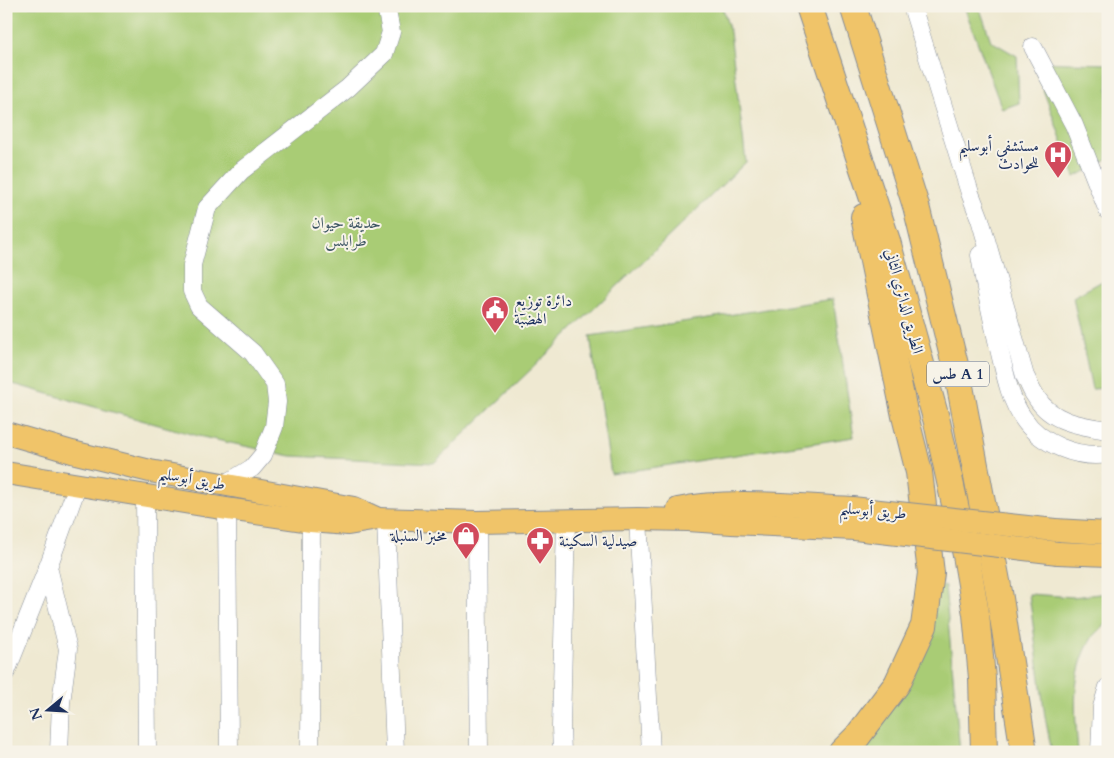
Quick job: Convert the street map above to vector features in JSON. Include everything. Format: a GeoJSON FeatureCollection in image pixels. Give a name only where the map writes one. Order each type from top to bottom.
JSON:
{"type":"FeatureCollection","features":[{"type":"Feature","properties":{"kind":"highway","name":"الطريق الدائري الثاني"},"geometry":{"type":"LineString","coordinates":[[809,6],[888,241],[937,422],[962,536],[976,614],[982,678],[984,752]]}},
{"type":"Feature","properties":{"kind":"highway","name":"الطريق الدائري الثاني"},"geometry":{"type":"LineString","coordinates":[[853,6],[916,206],[959,381],[999,592],[1024,752]]}},
{"type":"Feature","properties":{"kind":"highway"},"geometry":{"type":"LineString","coordinates":[[840,96],[905,416],[919,472],[931,573],[924,626],[897,684],[857,737],[842,752]]}},
{"type":"Feature","properties":{"kind":"main road","name":"طريق أبوسليم"},"geometry":{"type":"LineString","coordinates":[[6,433],[72,452],[150,471],[354,508],[382,520]]}},
{"type":"Feature","properties":{"kind":"main road","name":"طريق أبوسليم"},"geometry":{"type":"LineString","coordinates":[[6,473],[227,509],[311,521],[348,524],[382,520],[477,522],[638,519],[688,507],[740,503],[853,519],[1058,553],[1108,555]]}},
{"type":"Feature","properties":{"kind":"main road","name":"طريق أبوسليم"},"geometry":{"type":"LineString","coordinates":[[853,519],[1108,533]]}},
{"type":"Feature","properties":{"kind":"street"},"geometry":{"type":"LineString","coordinates":[[224,485],[252,468],[263,455],[274,427],[277,402],[275,384],[261,364],[253,354],[198,306],[192,291],[192,265],[207,208],[241,171],[348,88],[384,54],[391,32],[386,6]]}},
{"type":"Feature","properties":{"kind":"street"},"geometry":{"type":"LineString","coordinates":[[912,6],[970,193],[980,219],[1025,376],[1036,398],[1046,410],[1062,420],[1084,427],[1108,430]]}},
{"type":"Feature","properties":{"kind":"street"},"geometry":{"type":"LineString","coordinates":[[1033,47],[1074,125],[1108,212]]}},
{"type":"Feature","properties":{"kind":"street"},"geometry":{"type":"LineString","coordinates":[[970,193],[989,304],[1006,378],[1013,399],[1023,419],[1050,443],[1084,454],[1098,456],[1108,454]]}},
{"type":"Feature","properties":{"kind":"street"},"geometry":{"type":"LineString","coordinates":[[6,672],[48,567],[78,484]]}},
{"type":"Feature","properties":{"kind":"street"},"geometry":{"type":"LineString","coordinates":[[145,495],[146,752]]}},
{"type":"Feature","properties":{"kind":"street"},"geometry":{"type":"LineString","coordinates":[[227,509],[230,752]]}},
{"type":"Feature","properties":{"kind":"street"},"geometry":{"type":"LineString","coordinates":[[638,519],[651,752]]}},
{"type":"Feature","properties":{"kind":"street"},"geometry":{"type":"LineString","coordinates":[[382,520],[395,752]]}},
{"type":"Feature","properties":{"kind":"street"},"geometry":{"type":"LineString","coordinates":[[562,752],[566,520]]}},
{"type":"Feature","properties":{"kind":"street"},"geometry":{"type":"LineString","coordinates":[[310,752],[311,521]]}},
{"type":"Feature","properties":{"kind":"street"},"geometry":{"type":"LineString","coordinates":[[477,522],[479,752]]}},
{"type":"Feature","properties":{"kind":"street"},"geometry":{"type":"LineString","coordinates":[[48,567],[68,649],[61,703],[59,752]]}},
{"type":"Feature","properties":{"kind":"street"},"geometry":{"type":"LineString","coordinates":[[1100,752],[1102,707],[1108,687]]}},
{"type":"Feature","properties":{"kind":"green space","name":"حديقة حيوان طرابلس"},"geometry":{"type":"Polygon","coordinates":[[[6,6],[722,6],[730,32],[746,162],[434,463],[291,456],[198,436],[6,382],[6,6]]]}},
{"type":"Feature","properties":{"kind":"green space"},"geometry":{"type":"Polygon","coordinates":[[[964,6],[979,6],[991,41],[1017,56],[1019,103],[1002,109],[964,6]]]}},
{"type":"Feature","properties":{"kind":"green space"},"geometry":{"type":"Polygon","coordinates":[[[1033,62],[1108,64],[1108,159],[1075,177],[1033,62]]]}},
{"type":"Feature","properties":{"kind":"green space"},"geometry":{"type":"Polygon","coordinates":[[[1108,278],[1108,388],[1092,389],[1073,297],[1108,278]]]}},
{"type":"Feature","properties":{"kind":"green space"},"geometry":{"type":"Polygon","coordinates":[[[833,299],[854,437],[611,474],[590,336],[833,299]]]}},
{"type":"Feature","properties":{"kind":"green space"},"geometry":{"type":"Polygon","coordinates":[[[945,586],[960,752],[853,752],[938,587],[945,586]]]}},
{"type":"Feature","properties":{"kind":"green space"},"geometry":{"type":"Polygon","coordinates":[[[1108,593],[1108,623],[1093,636],[1086,650],[1077,678],[1075,707],[1078,752],[1052,752],[1045,717],[1029,594],[1073,597],[1108,593]]]}},
{"type":"Feature","properties":{"kind":"place","name":"مستشفي أبوسليم للحوادث"},"geometry":{"type":"Point","coordinates":[1058,179]}},
{"type":"Feature","properties":{"kind":"place","name":"دائرة توزيع الهضبة"},"geometry":{"type":"Point","coordinates":[495,334]}},
{"type":"Feature","properties":{"kind":"place","name":"مخبز السنبلة"},"geometry":{"type":"Point","coordinates":[466,560]}},
{"type":"Feature","properties":{"kind":"place","name":"صيدلية السكينة"},"geometry":{"type":"Point","coordinates":[540,565]}}]}
